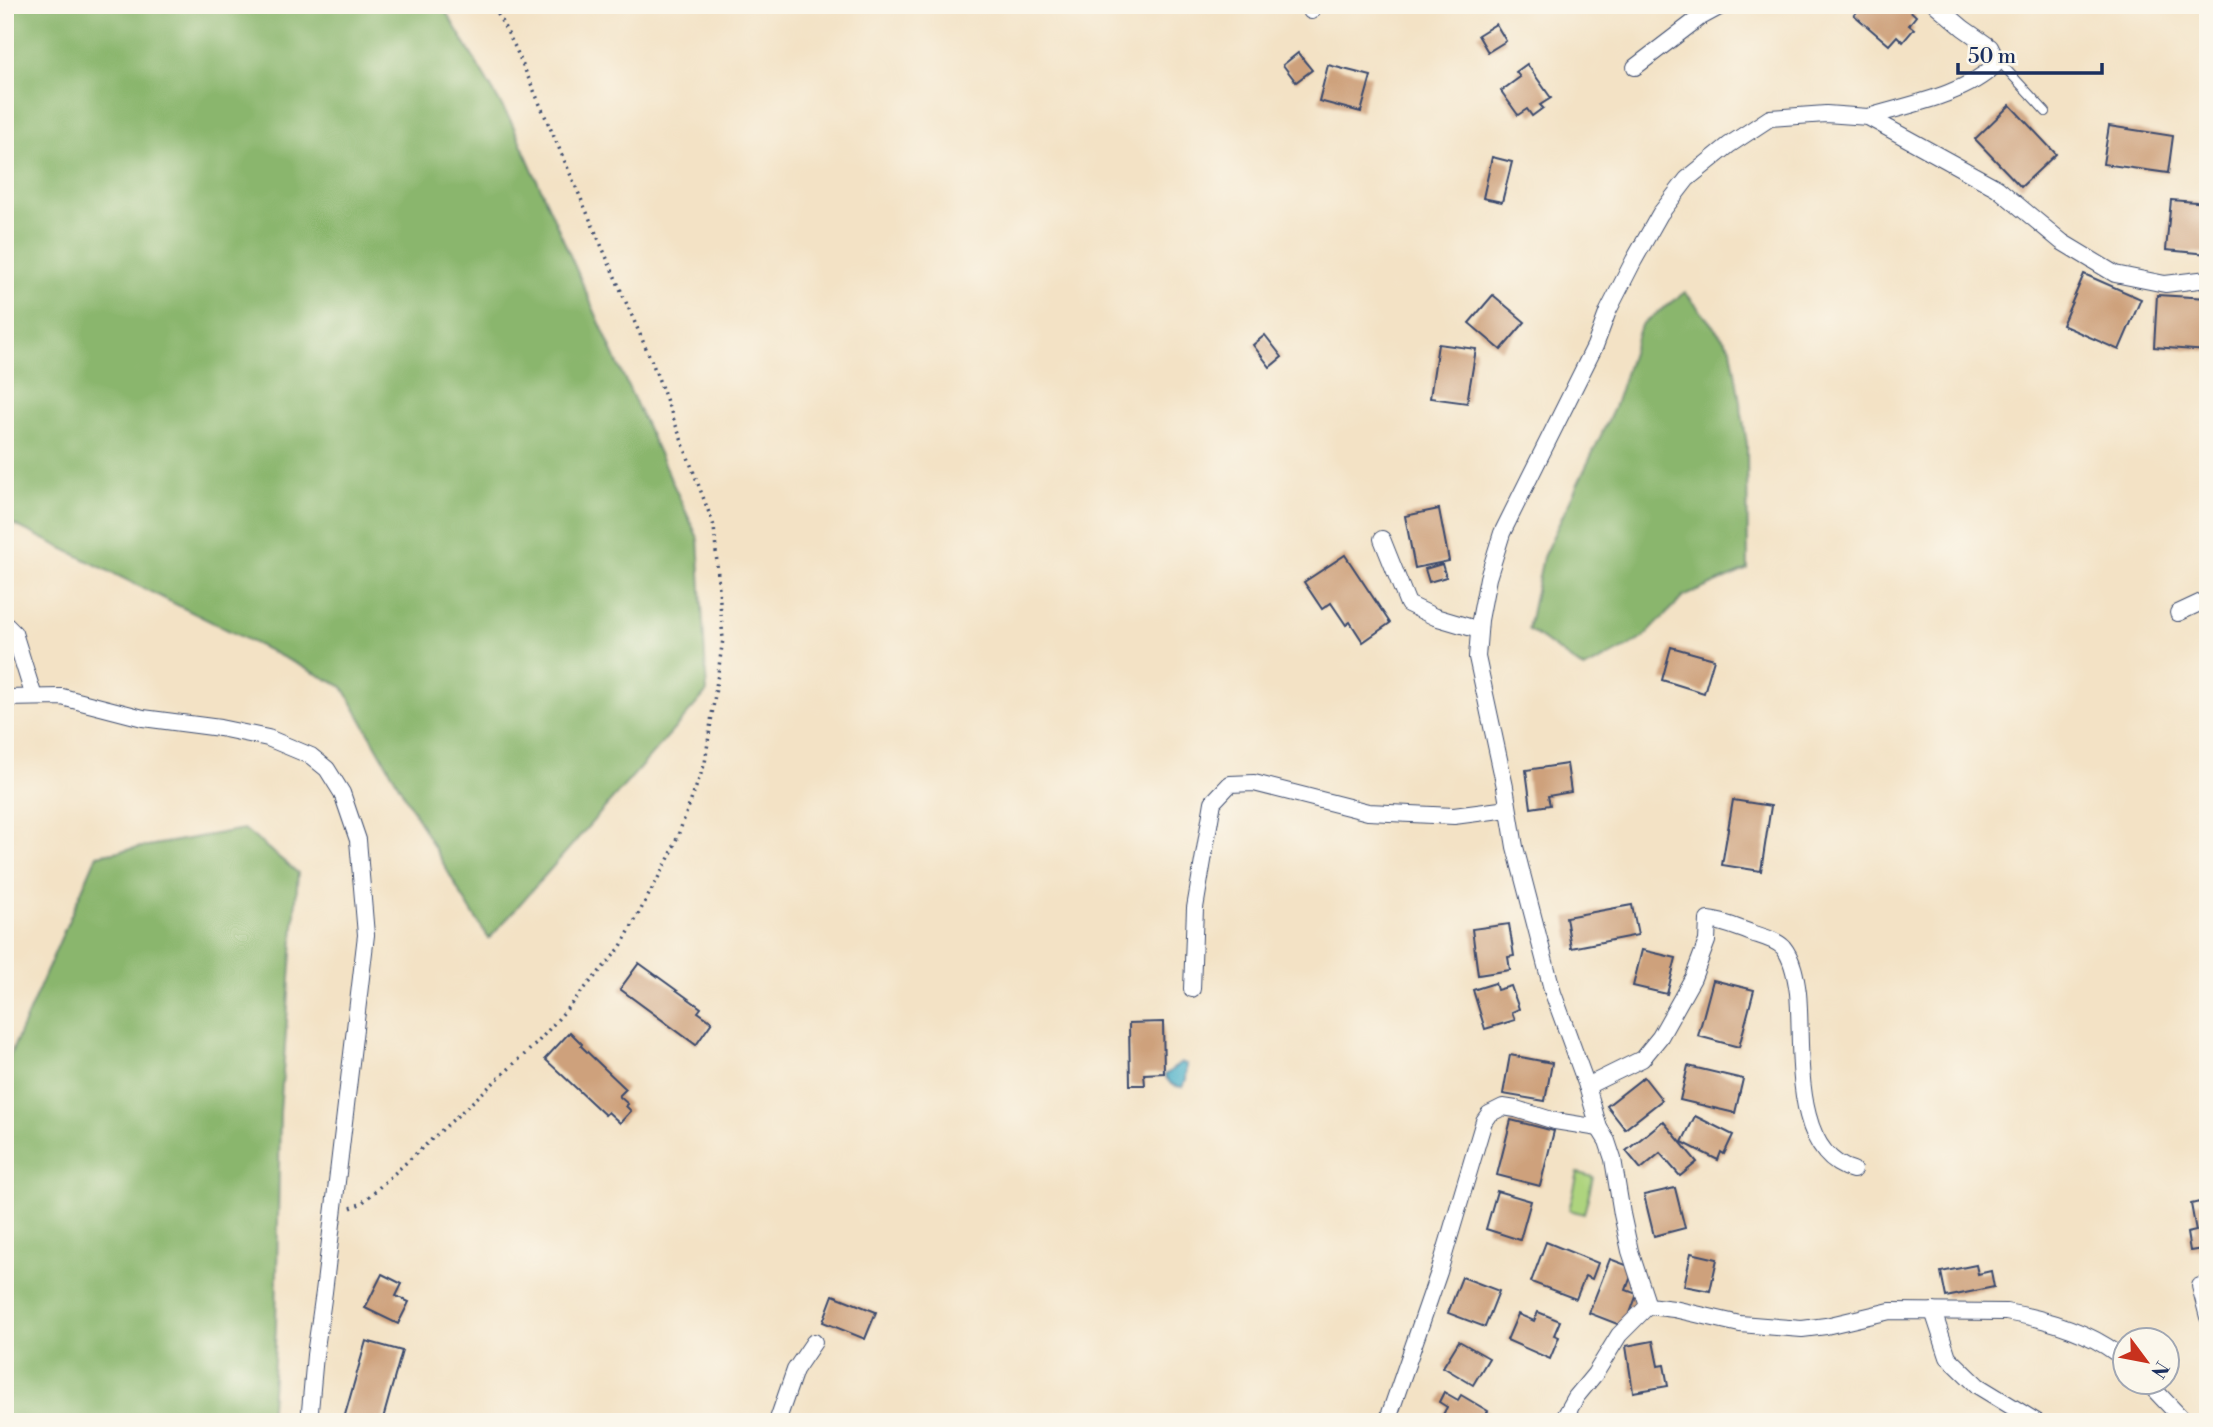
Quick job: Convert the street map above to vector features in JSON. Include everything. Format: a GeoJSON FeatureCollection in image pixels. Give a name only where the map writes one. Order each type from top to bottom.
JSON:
{"type":"FeatureCollection","features":[{"type":"Feature","properties":{"kind":"street"},"geometry":{"type":"LineString","coordinates":[[1635,67],[1699,18],[1723,5]]}},
{"type":"Feature","properties":{"kind":"street"},"geometry":{"type":"LineString","coordinates":[[1648,1306],[1630,1251],[1613,1158],[1599,1128],[1587,1086],[1553,993],[1515,847],[1478,657],[1479,630],[1488,578],[1502,533],[1595,346],[1613,300],[1660,214],[1687,179],[1729,145],[1770,118],[1826,114],[1868,117],[1951,91],[1983,77],[1994,66],[1995,57],[1990,47],[1936,5]]}},
{"type":"Feature","properties":{"kind":"street"},"geometry":{"type":"LineString","coordinates":[[1868,117],[1997,188],[2062,242],[2115,274],[2165,284],[2208,279]]}},
{"type":"Feature","properties":{"kind":"street"},"geometry":{"type":"LineString","coordinates":[[1382,539],[1408,604],[1435,617],[1479,630]]}},
{"type":"Feature","properties":{"kind":"street"},"geometry":{"type":"LineString","coordinates":[[2178,613],[2208,599]]}},
{"type":"Feature","properties":{"kind":"street"},"geometry":{"type":"LineString","coordinates":[[5,624],[14,633],[34,696]]}},
{"type":"Feature","properties":{"kind":"street"},"geometry":{"type":"LineString","coordinates":[[5,698],[62,697],[144,718],[268,738],[311,756],[327,769],[342,793],[358,840],[366,935],[314,1354],[309,1422]]}},
{"type":"Feature","properties":{"kind":"street"},"geometry":{"type":"LineString","coordinates":[[1192,989],[1195,908],[1213,802],[1230,784],[1254,783],[1368,812],[1454,816],[1508,808]]}},
{"type":"Feature","properties":{"kind":"street"},"geometry":{"type":"LineString","coordinates":[[1587,1086],[1642,1059],[1660,1037],[1693,978],[1707,941],[1708,920],[1718,921],[1769,939],[1782,947],[1790,961],[1796,979],[1800,1014],[1804,1100],[1808,1119],[1822,1150],[1841,1167],[1853,1170]]}},
{"type":"Feature","properties":{"kind":"street"},"geometry":{"type":"LineString","coordinates":[[1387,1422],[1439,1272],[1484,1121],[1489,1114],[1503,1107],[1555,1121],[1599,1128]]}},
{"type":"Feature","properties":{"kind":"street"},"geometry":{"type":"LineString","coordinates":[[2200,1286],[2208,1317]]}},
{"type":"Feature","properties":{"kind":"street"},"geometry":{"type":"LineString","coordinates":[[1648,1306],[1740,1324],[1802,1329],[1890,1311],[1985,1310],[2023,1315],[2097,1339],[2112,1350]]}},
{"type":"Feature","properties":{"kind":"street"},"geometry":{"type":"LineString","coordinates":[[1562,1422],[1619,1335],[1648,1306]]}},
{"type":"Feature","properties":{"kind":"street"},"geometry":{"type":"LineString","coordinates":[[1933,1311],[1948,1357],[1978,1386],[2037,1422]]}},
{"type":"Feature","properties":{"kind":"street"},"geometry":{"type":"LineString","coordinates":[[777,1422],[795,1370],[814,1342]]}},
{"type":"Feature","properties":{"kind":"street"},"geometry":{"type":"LineString","coordinates":[[2161,1396],[2185,1422]]}},
{"type":"Feature","properties":{"kind":"lane"},"geometry":{"type":"LineString","coordinates":[[1995,57],[2046,112]]}},
{"type":"Feature","properties":{"kind":"path"},"geometry":{"type":"LineString","coordinates":[[332,1217],[362,1203],[537,1043],[620,948],[671,854],[705,763],[723,639],[714,526],[652,362],[515,47],[493,5]]}},
{"type":"Feature","properties":{"kind":"green space"},"geometry":{"type":"Polygon","coordinates":[[[5,5],[442,5],[512,123],[698,538],[707,692],[489,939],[343,687],[5,520],[5,5]]]}},
{"type":"Feature","properties":{"kind":"green space"},"geometry":{"type":"Polygon","coordinates":[[[1685,292],[1731,348],[1747,444],[1748,569],[1683,597],[1642,639],[1584,669],[1528,629],[1543,557],[1614,408],[1641,325],[1685,292]]]}},
{"type":"Feature","properties":{"kind":"green space"},"geometry":{"type":"Polygon","coordinates":[[[244,829],[298,873],[280,1112],[276,1328],[270,1422],[5,1422],[5,1067],[97,855],[244,829]]]}},
{"type":"Feature","properties":{"kind":"green space"},"geometry":{"type":"Polygon","coordinates":[[[1578,1173],[1593,1177],[1584,1214],[1569,1210],[1578,1173]]]}},
{"type":"Feature","properties":{"kind":"water"},"geometry":{"type":"Polygon","coordinates":[[[1181,1063],[1187,1064],[1186,1080],[1182,1087],[1171,1084],[1165,1075],[1181,1063]]]}},
{"type":"Feature","properties":{"kind":"building"},"geometry":{"type":"Polygon","coordinates":[[[1863,5],[1904,5],[1916,16],[1909,25],[1914,29],[1903,42],[1897,36],[1889,45],[1854,15],[1863,5]]]}},
{"type":"Feature","properties":{"kind":"building"},"geometry":{"type":"Polygon","coordinates":[[[1496,24],[1506,41],[1488,52],[1478,35],[1496,24]]]}},
{"type":"Feature","properties":{"kind":"building"},"geometry":{"type":"Polygon","coordinates":[[[1298,53],[1312,70],[1296,82],[1283,65],[1298,53]]]}},
{"type":"Feature","properties":{"kind":"building"},"geometry":{"type":"Polygon","coordinates":[[[1527,64],[1551,98],[1540,105],[1543,108],[1532,116],[1527,109],[1518,115],[1501,91],[1520,77],[1516,72],[1527,64]]]}},
{"type":"Feature","properties":{"kind":"building"},"geometry":{"type":"Polygon","coordinates":[[[1328,65],[1371,76],[1361,112],[1319,101],[1328,65]]]}},
{"type":"Feature","properties":{"kind":"building"},"geometry":{"type":"Polygon","coordinates":[[[2010,105],[2056,154],[2021,187],[1975,139],[2010,105]]]}},
{"type":"Feature","properties":{"kind":"building"},"geometry":{"type":"Polygon","coordinates":[[[2109,126],[2173,136],[2168,173],[2103,164],[2109,126]]]}},
{"type":"Feature","properties":{"kind":"building"},"geometry":{"type":"Polygon","coordinates":[[[1492,157],[1512,162],[1502,202],[1483,198],[1492,157]]]}},
{"type":"Feature","properties":{"kind":"building"},"geometry":{"type":"Polygon","coordinates":[[[2171,200],[2208,203],[2208,254],[2166,250],[2171,200]]]}},
{"type":"Feature","properties":{"kind":"building"},"geometry":{"type":"Polygon","coordinates":[[[2084,274],[2141,299],[2119,350],[2062,325],[2084,274]]]}},
{"type":"Feature","properties":{"kind":"building"},"geometry":{"type":"Polygon","coordinates":[[[1493,295],[1525,322],[1501,350],[1469,323],[1493,295]]]}},
{"type":"Feature","properties":{"kind":"building"},"geometry":{"type":"Polygon","coordinates":[[[2157,295],[2208,298],[2208,351],[2154,347],[2157,295]]]}},
{"type":"Feature","properties":{"kind":"building"},"geometry":{"type":"Polygon","coordinates":[[[1265,335],[1282,357],[1270,367],[1253,345],[1265,335]]]}},
{"type":"Feature","properties":{"kind":"building"},"geometry":{"type":"Polygon","coordinates":[[[1438,344],[1476,349],[1467,403],[1430,398],[1438,344]]]}},
{"type":"Feature","properties":{"kind":"building"},"geometry":{"type":"Polygon","coordinates":[[[1439,509],[1449,561],[1415,568],[1405,516],[1439,509]]]}},
{"type":"Feature","properties":{"kind":"building"},"geometry":{"type":"Polygon","coordinates":[[[1345,555],[1390,623],[1363,642],[1350,622],[1346,625],[1331,603],[1322,609],[1304,582],[1345,555]]]}},
{"type":"Feature","properties":{"kind":"building"},"geometry":{"type":"Polygon","coordinates":[[[1442,564],[1446,577],[1429,582],[1425,569],[1442,564]]]}},
{"type":"Feature","properties":{"kind":"building"},"geometry":{"type":"Polygon","coordinates":[[[1671,647],[1714,659],[1704,693],[1662,680],[1671,647]]]}},
{"type":"Feature","properties":{"kind":"building"},"geometry":{"type":"Polygon","coordinates":[[[1567,764],[1571,792],[1548,796],[1550,805],[1531,808],[1526,770],[1567,764]]]}},
{"type":"Feature","properties":{"kind":"building"},"geometry":{"type":"Polygon","coordinates":[[[1733,800],[1771,806],[1761,871],[1722,865],[1733,800]]]}},
{"type":"Feature","properties":{"kind":"building"},"geometry":{"type":"Polygon","coordinates":[[[1632,905],[1638,935],[1571,948],[1566,917],[1632,905]]]}},
{"type":"Feature","properties":{"kind":"building"},"geometry":{"type":"Polygon","coordinates":[[[1509,924],[1514,956],[1508,957],[1510,970],[1478,975],[1472,929],[1509,924]]]}},
{"type":"Feature","properties":{"kind":"building"},"geometry":{"type":"Polygon","coordinates":[[[1642,950],[1676,958],[1667,994],[1633,986],[1642,950]]]}},
{"type":"Feature","properties":{"kind":"building"},"geometry":{"type":"Polygon","coordinates":[[[639,963],[701,1008],[698,1012],[712,1022],[696,1045],[620,989],[639,963]]]}},
{"type":"Feature","properties":{"kind":"building"},"geometry":{"type":"Polygon","coordinates":[[[1713,980],[1754,990],[1739,1047],[1698,1036],[1713,980]]]}},
{"type":"Feature","properties":{"kind":"building"},"geometry":{"type":"Polygon","coordinates":[[[1495,983],[1497,990],[1511,986],[1519,1009],[1512,1012],[1515,1020],[1485,1029],[1473,990],[1495,983]]]}},
{"type":"Feature","properties":{"kind":"building"},"geometry":{"type":"Polygon","coordinates":[[[1163,1022],[1164,1073],[1144,1074],[1145,1085],[1130,1085],[1129,1023],[1163,1022]]]}},
{"type":"Feature","properties":{"kind":"building"},"geometry":{"type":"Polygon","coordinates":[[[570,1032],[626,1089],[619,1096],[631,1111],[620,1123],[608,1112],[605,1115],[545,1059],[570,1032]]]}},
{"type":"Feature","properties":{"kind":"building"},"geometry":{"type":"Polygon","coordinates":[[[1510,1055],[1552,1063],[1545,1101],[1503,1094],[1510,1055]]]}},
{"type":"Feature","properties":{"kind":"building"},"geometry":{"type":"Polygon","coordinates":[[[1688,1066],[1743,1079],[1735,1113],[1680,1100],[1688,1066]]]}},
{"type":"Feature","properties":{"kind":"building"},"geometry":{"type":"Polygon","coordinates":[[[1644,1077],[1662,1100],[1625,1129],[1607,1106],[1644,1077]]]}},
{"type":"Feature","properties":{"kind":"building"},"geometry":{"type":"Polygon","coordinates":[[[1695,1116],[1733,1135],[1718,1160],[1682,1142],[1695,1116]]]}},
{"type":"Feature","properties":{"kind":"building"},"geometry":{"type":"Polygon","coordinates":[[[1511,1120],[1554,1131],[1540,1186],[1497,1175],[1511,1120]]]}},
{"type":"Feature","properties":{"kind":"building"},"geometry":{"type":"Polygon","coordinates":[[[1663,1121],[1697,1162],[1680,1176],[1660,1153],[1641,1169],[1626,1151],[1663,1121]]]}},
{"type":"Feature","properties":{"kind":"building"},"geometry":{"type":"Polygon","coordinates":[[[1675,1188],[1685,1228],[1654,1236],[1644,1195],[1675,1188]]]}},
{"type":"Feature","properties":{"kind":"building"},"geometry":{"type":"Polygon","coordinates":[[[1497,1191],[1531,1201],[1520,1240],[1486,1229],[1497,1191]]]}},
{"type":"Feature","properties":{"kind":"building"},"geometry":{"type":"Polygon","coordinates":[[[2204,1201],[2208,1219],[2208,1248],[2190,1251],[2187,1233],[2196,1231],[2191,1204],[2204,1201]]]}},
{"type":"Feature","properties":{"kind":"building"},"geometry":{"type":"Polygon","coordinates":[[[1546,1242],[1598,1263],[1592,1279],[1585,1276],[1576,1299],[1531,1282],[1546,1242]]]}},
{"type":"Feature","properties":{"kind":"building"},"geometry":{"type":"Polygon","coordinates":[[[1691,1253],[1717,1259],[1710,1291],[1684,1286],[1691,1253]]]}},
{"type":"Feature","properties":{"kind":"building"},"geometry":{"type":"Polygon","coordinates":[[[1610,1259],[1634,1268],[1626,1290],[1637,1294],[1625,1327],[1589,1313],[1610,1259]]]}},
{"type":"Feature","properties":{"kind":"building"},"geometry":{"type":"Polygon","coordinates":[[[1976,1265],[1978,1274],[1991,1271],[1994,1287],[1946,1297],[1941,1272],[1976,1265]]]}},
{"type":"Feature","properties":{"kind":"building"},"geometry":{"type":"Polygon","coordinates":[[[382,1274],[402,1284],[396,1296],[409,1302],[398,1324],[365,1308],[382,1274]]]}},
{"type":"Feature","properties":{"kind":"building"},"geometry":{"type":"Polygon","coordinates":[[[1462,1277],[1499,1291],[1485,1327],[1448,1313],[1462,1277]]]}},
{"type":"Feature","properties":{"kind":"building"},"geometry":{"type":"Polygon","coordinates":[[[833,1295],[876,1312],[865,1339],[823,1322],[833,1295]]]}},
{"type":"Feature","properties":{"kind":"building"},"geometry":{"type":"Polygon","coordinates":[[[1538,1312],[1560,1321],[1554,1335],[1559,1337],[1550,1359],[1507,1340],[1518,1314],[1534,1321],[1538,1312]]]}},
{"type":"Feature","properties":{"kind":"building"},"geometry":{"type":"Polygon","coordinates":[[[366,1341],[402,1351],[382,1422],[343,1422],[366,1341]]]}},
{"type":"Feature","properties":{"kind":"building"},"geometry":{"type":"Polygon","coordinates":[[[1459,1341],[1489,1358],[1473,1385],[1443,1367],[1459,1341]]]}},
{"type":"Feature","properties":{"kind":"building"},"geometry":{"type":"Polygon","coordinates":[[[1653,1341],[1658,1366],[1664,1365],[1668,1386],[1633,1392],[1626,1346],[1653,1341]]]}},
{"type":"Feature","properties":{"kind":"building"},"geometry":{"type":"Polygon","coordinates":[[[1444,1392],[1458,1400],[1461,1395],[1488,1411],[1481,1422],[1439,1422],[1447,1407],[1439,1402],[1444,1392]]]}}]}
